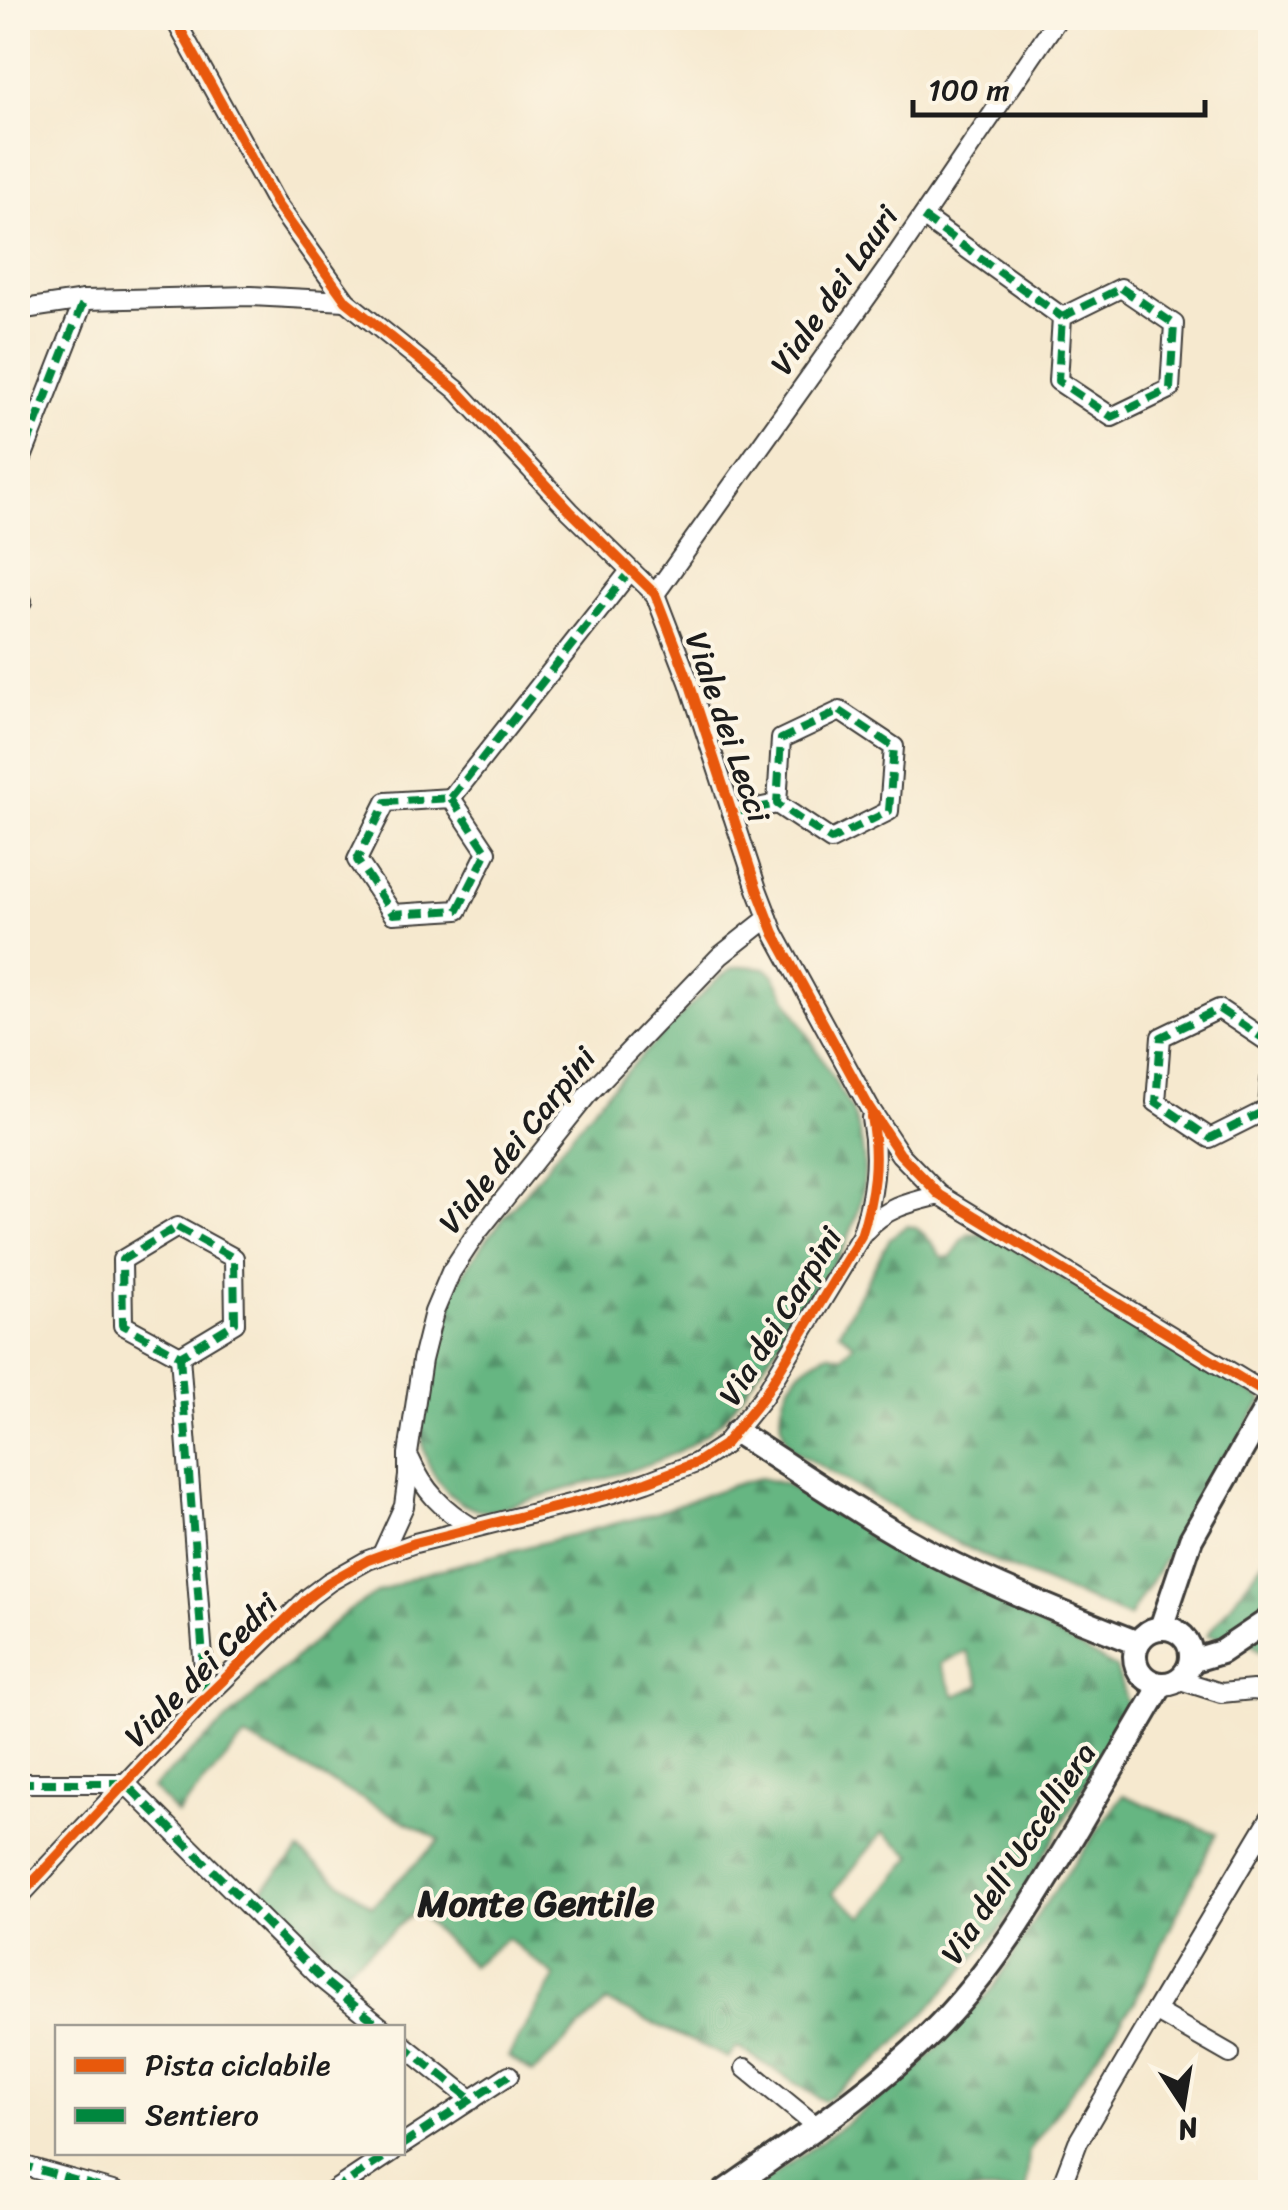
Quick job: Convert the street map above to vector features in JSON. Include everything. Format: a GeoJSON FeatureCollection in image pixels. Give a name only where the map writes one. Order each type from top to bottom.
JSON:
{"type":"FeatureCollection","features":[{"type":"Feature","properties":{"kind":"street","name":"Viale dei Lecci"},"geometry":{"type":"LineString","coordinates":[[174,18],[276,202],[346,301],[457,390],[655,594],[689,682],[768,918],[869,1107],[900,1154],[940,1195],[1270,1398]]}},
{"type":"Feature","properties":{"kind":"street","name":"Viale dei Lauri"},"geometry":{"type":"LineString","coordinates":[[655,594],[923,217],[1058,18]]}},
{"type":"Feature","properties":{"kind":"street"},"geometry":{"type":"LineString","coordinates":[[923,217],[1062,317]]}},
{"type":"Feature","properties":{"kind":"street"},"geometry":{"type":"LineString","coordinates":[[1120,288],[1174,324],[1170,389],[1112,417],[1058,381],[1062,317],[1120,288]]}},
{"type":"Feature","properties":{"kind":"street"},"geometry":{"type":"LineString","coordinates":[[18,310],[84,300],[251,296],[346,301]]}},
{"type":"Feature","properties":{"kind":"street"},"geometry":{"type":"LineString","coordinates":[[18,468],[84,300]]}},
{"type":"Feature","properties":{"kind":"street"},"geometry":{"type":"LineString","coordinates":[[451,798],[487,852],[458,910],[393,914],[357,860],[386,802],[451,798],[630,571]]}},
{"type":"Feature","properties":{"kind":"street"},"geometry":{"type":"LineString","coordinates":[[18,595],[22,601],[18,610]]}},
{"type":"Feature","properties":{"kind":"street"},"geometry":{"type":"LineString","coordinates":[[732,814],[777,804],[831,840],[889,811],[894,747],[840,711],[781,739],[777,804]]}},
{"type":"Feature","properties":{"kind":"street","name":"Viale dei Carpini"},"geometry":{"type":"LineString","coordinates":[[382,1554],[404,1506],[408,1454],[428,1334],[441,1293],[470,1244],[588,1094],[720,956],[768,918]]}},
{"type":"Feature","properties":{"kind":"street"},"geometry":{"type":"LineString","coordinates":[[1270,1043],[1219,1009],[1161,1037],[1156,1102],[1210,1138],[1270,1110],[1270,1080]]}},
{"type":"Feature","properties":{"kind":"street","name":"Via dei Carpini"},"geometry":{"type":"LineString","coordinates":[[736,1432],[763,1397],[861,1236],[876,1172],[869,1107]]}},
{"type":"Feature","properties":{"kind":"street"},"geometry":{"type":"LineString","coordinates":[[861,1236],[888,1211],[940,1195]]}},
{"type":"Feature","properties":{"kind":"street"},"geometry":{"type":"LineString","coordinates":[[177,1227],[234,1258],[235,1323],[180,1356],[123,1325],[122,1293],[122,1260],[177,1227]]}},
{"type":"Feature","properties":{"kind":"street"},"geometry":{"type":"LineString","coordinates":[[180,1356],[206,1697]]}},
{"type":"Feature","properties":{"kind":"street"},"geometry":{"type":"LineString","coordinates":[[1161,1628],[1190,1538],[1270,1398]]}},
{"type":"Feature","properties":{"kind":"street"},"geometry":{"type":"LineString","coordinates":[[736,1432],[933,1554],[1138,1643]]}},
{"type":"Feature","properties":{"kind":"street","name":"Viale dei Cedri"},"geometry":{"type":"LineString","coordinates":[[18,1898],[206,1697],[309,1597],[342,1574],[382,1554],[612,1494],[662,1477],[710,1454],[736,1432]]}},
{"type":"Feature","properties":{"kind":"street"},"geometry":{"type":"LineString","coordinates":[[408,1454],[432,1498],[473,1528]]}},
{"type":"Feature","properties":{"kind":"street"},"geometry":{"type":"LineString","coordinates":[[1178,1675],[1192,1652],[1184,1637],[1161,1628],[1144,1636],[1138,1643],[1136,1662],[1145,1678],[1178,1675],[1270,1619]]}},
{"type":"Feature","properties":{"kind":"street"},"geometry":{"type":"LineString","coordinates":[[1178,1675],[1221,1693],[1270,1693]]}},
{"type":"Feature","properties":{"kind":"street","name":"Via dell'Uccelliera"},"geometry":{"type":"LineString","coordinates":[[724,2192],[895,2066],[931,2033],[994,1959],[1178,1675]]}},
{"type":"Feature","properties":{"kind":"street"},"geometry":{"type":"LineString","coordinates":[[18,1783],[125,1783],[323,1980],[378,2025]]}},
{"type":"Feature","properties":{"kind":"street"},"geometry":{"type":"LineString","coordinates":[[1059,2192],[1074,2150],[1270,1818]]}},
{"type":"Feature","properties":{"kind":"street"},"geometry":{"type":"LineString","coordinates":[[1155,2010],[1230,2054]]}},
{"type":"Feature","properties":{"kind":"street"},"geometry":{"type":"LineString","coordinates":[[405,2046],[472,2100]]}},
{"type":"Feature","properties":{"kind":"street"},"geometry":{"type":"LineString","coordinates":[[744,2068],[816,2126]]}},
{"type":"Feature","properties":{"kind":"street"},"geometry":{"type":"LineString","coordinates":[[405,2143],[509,2075]]}},
{"type":"Feature","properties":{"kind":"street"},"geometry":{"type":"LineString","coordinates":[[332,2192],[388,2155]]}},
{"type":"Feature","properties":{"kind":"street"},"geometry":{"type":"LineString","coordinates":[[18,2164],[116,2192]]}},
{"type":"Feature","properties":{"kind":"green space"},"geometry":{"type":"Polygon","coordinates":[[[733,968],[766,968],[773,974],[853,1113],[863,1152],[863,1187],[855,1222],[838,1258],[735,1405],[687,1447],[649,1464],[491,1511],[464,1505],[449,1494],[432,1471],[421,1428],[438,1331],[456,1286],[486,1240],[609,1090],[715,981],[733,968]]]}},
{"type":"Feature","properties":{"kind":"green space"},"geometry":{"type":"Polygon","coordinates":[[[906,1226],[922,1233],[942,1257],[952,1257],[970,1234],[993,1236],[1263,1400],[1129,1617],[932,1531],[796,1452],[789,1444],[781,1416],[789,1386],[810,1363],[828,1353],[842,1357],[854,1343],[839,1332],[890,1238],[906,1226]]]}},
{"type":"Feature","properties":{"kind":"green space"},"geometry":{"type":"Polygon","coordinates":[[[760,1478],[785,1484],[1116,1668],[1129,1709],[1003,1926],[879,2060],[824,2101],[737,2047],[728,2058],[607,2002],[533,2073],[508,2057],[555,1977],[507,1938],[472,1966],[416,1911],[344,1971],[263,1889],[299,1851],[372,1906],[440,1840],[245,1737],[177,1814],[152,1788],[344,1614],[377,1593],[419,1575],[652,1514],[760,1478]],[[966,1651],[940,1664],[955,1696],[981,1685],[966,1651]],[[883,1832],[833,1893],[863,1917],[913,1856],[883,1832]]]}},
{"type":"Feature","properties":{"kind":"green space"},"geometry":{"type":"Polygon","coordinates":[[[1270,1553],[1270,1658],[1252,1645],[1207,1635],[1270,1553]]]}},
{"type":"Feature","properties":{"kind":"green space"},"geometry":{"type":"Polygon","coordinates":[[[1123,1795],[1216,1834],[1135,2001],[1029,2151],[1026,2192],[750,2192],[909,2078],[993,1988],[1040,1911],[1123,1795]]]}},
{"type":"Feature","properties":{"kind":"marked path"},"geometry":{"type":"LineString","coordinates":[[923,217],[1062,317]]}},
{"type":"Feature","properties":{"kind":"marked path"},"geometry":{"type":"LineString","coordinates":[[1121,288],[1174,324],[1170,389],[1112,417],[1058,381],[1062,317],[1121,288]]}},
{"type":"Feature","properties":{"kind":"marked path"},"geometry":{"type":"LineString","coordinates":[[18,468],[84,300]]}},
{"type":"Feature","properties":{"kind":"marked path"},"geometry":{"type":"LineString","coordinates":[[451,798],[630,571]]}},
{"type":"Feature","properties":{"kind":"marked path"},"geometry":{"type":"LineString","coordinates":[[18,595],[22,601],[18,610]]}},
{"type":"Feature","properties":{"kind":"marked path"},"geometry":{"type":"LineString","coordinates":[[840,711],[894,747],[889,811],[831,840],[777,804],[781,739],[840,711]]}},
{"type":"Feature","properties":{"kind":"marked path"},"geometry":{"type":"LineString","coordinates":[[451,798],[487,852],[458,910],[393,914],[357,860],[386,802],[451,798]]}},
{"type":"Feature","properties":{"kind":"marked path"},"geometry":{"type":"LineString","coordinates":[[732,813],[777,804]]}},
{"type":"Feature","properties":{"kind":"marked path"},"geometry":{"type":"LineString","coordinates":[[1270,1043],[1219,1009],[1161,1037],[1156,1102],[1210,1138],[1268,1109],[1270,1080]]}},
{"type":"Feature","properties":{"kind":"marked path"},"geometry":{"type":"LineString","coordinates":[[177,1227],[234,1258],[235,1323],[180,1356],[123,1325],[122,1260],[177,1227]]}},
{"type":"Feature","properties":{"kind":"marked path"},"geometry":{"type":"LineString","coordinates":[[180,1356],[206,1697]]}},
{"type":"Feature","properties":{"kind":"marked path"},"geometry":{"type":"LineString","coordinates":[[18,1783],[125,1783],[323,1980],[378,2025]]}},
{"type":"Feature","properties":{"kind":"marked path"},"geometry":{"type":"LineString","coordinates":[[405,2046],[472,2100]]}},
{"type":"Feature","properties":{"kind":"marked path"},"geometry":{"type":"LineString","coordinates":[[405,2143],[509,2075]]}},
{"type":"Feature","properties":{"kind":"marked path"},"geometry":{"type":"LineString","coordinates":[[332,2192],[388,2155]]}},
{"type":"Feature","properties":{"kind":"marked path"},"geometry":{"type":"LineString","coordinates":[[18,2164],[116,2192]]}},
{"type":"Feature","properties":{"kind":"cycle path"},"geometry":{"type":"LineString","coordinates":[[174,18],[276,203],[346,301],[457,390],[570,511],[655,594],[774,933],[869,1107],[900,1154],[940,1195],[1270,1396]]}},
{"type":"Feature","properties":{"kind":"cycle path"},"geometry":{"type":"LineString","coordinates":[[18,1898],[206,1697],[329,1582],[368,1560],[415,1543],[646,1482],[696,1463],[724,1445],[763,1397],[861,1236],[874,1177],[871,1117]]}},
{"type":"Feature","properties":{"kind":"district","name":"Monte Gentile"},"geometry":{"type":"Point","coordinates":[536,1903]}}]}
